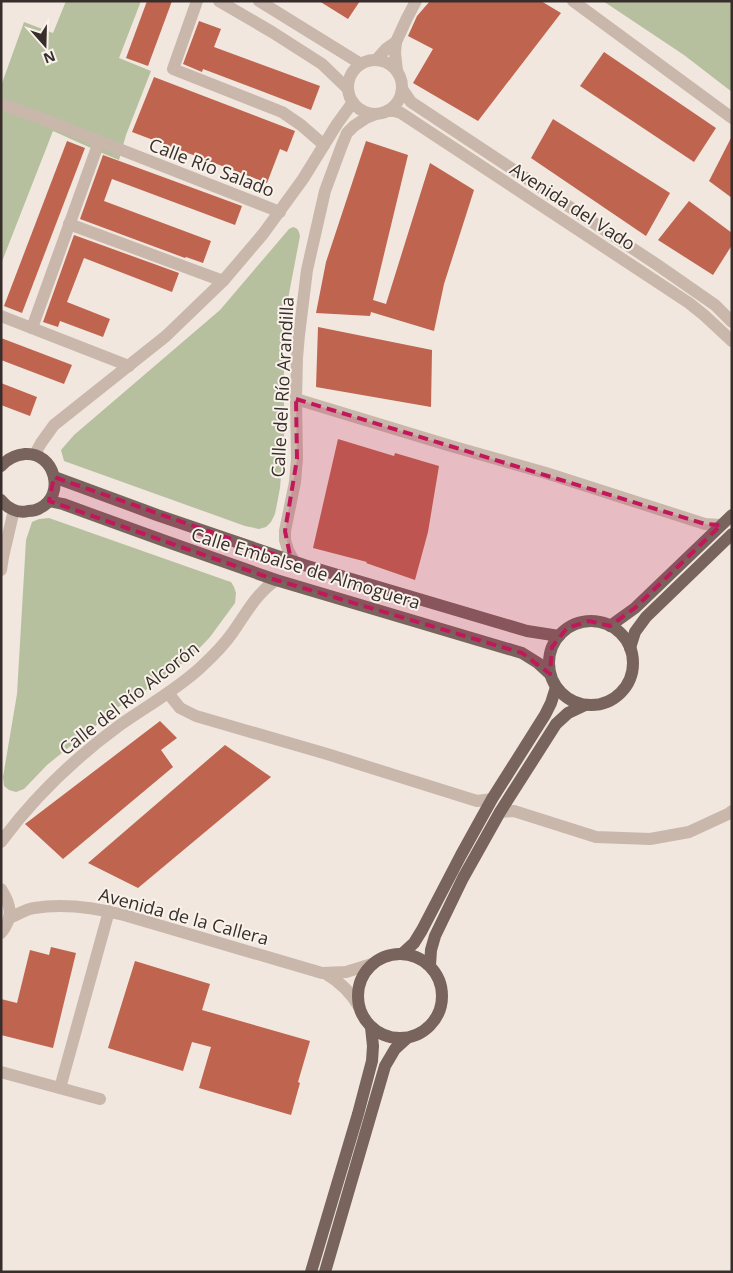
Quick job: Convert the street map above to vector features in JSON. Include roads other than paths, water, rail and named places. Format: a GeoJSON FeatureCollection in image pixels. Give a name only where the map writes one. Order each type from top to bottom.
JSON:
{"type":"FeatureCollection","features":[{"type":"Feature","properties":{"kind":"main road"},"geometry":{"type":"LineString","coordinates":[[1,500],[14,510],[26,512],[40,508],[49,501],[54,490],[54,477],[50,466],[44,459],[35,454],[19,455],[3,461]]}},
{"type":"Feature","properties":{"kind":"main road","name":"Calle Embalse de Almoguera"},"geometry":{"type":"LineString","coordinates":[[54,477],[157,515],[304,565],[527,631],[559,636]]}},
{"type":"Feature","properties":{"kind":"main road","name":"Calle Embalse de Almoguera"},"geometry":{"type":"LineString","coordinates":[[49,501],[64,504],[276,580],[522,653],[538,663],[550,674]]}},
{"type":"Feature","properties":{"kind":"main road"},"geometry":{"type":"LineString","coordinates":[[610,626],[636,608],[732,515]]}},
{"type":"Feature","properties":{"kind":"main road"},"geometry":{"type":"LineString","coordinates":[[630,648],[635,632],[646,618],[732,534]]}},
{"type":"Feature","properties":{"kind":"main road"},"geometry":{"type":"LineString","coordinates":[[588,621],[600,622],[610,626],[626,639],[633,657],[632,674],[624,689],[612,700],[597,705],[585,705],[574,702],[564,696],[556,687],[550,674],[549,660],[552,647],[567,628],[577,624],[588,621]]}},
{"type":"Feature","properties":{"kind":"main road"},"geometry":{"type":"LineString","coordinates":[[402,954],[414,943],[422,930],[492,799],[545,715],[556,687]]}},
{"type":"Feature","properties":{"kind":"main road"},"geometry":{"type":"LineString","coordinates":[[430,965],[431,950],[435,936],[463,878],[500,812],[556,724],[568,713],[585,705]]}},
{"type":"Feature","properties":{"kind":"main road"},"geometry":{"type":"LineString","coordinates":[[393,954],[402,954],[412,955],[430,965],[438,976],[443,999],[441,1009],[432,1024],[417,1034],[398,1039],[389,1038],[371,1027],[361,1014],[358,996],[360,984],[372,964],[393,954]]}},
{"type":"Feature","properties":{"kind":"main road"},"geometry":{"type":"LineString","coordinates":[[311,1272],[372,1061],[374,1046],[371,1027]]}},
{"type":"Feature","properties":{"kind":"main road"},"geometry":{"type":"LineString","coordinates":[[325,1272],[386,1066],[395,1049],[407,1038]]}},
{"type":"Feature","properties":{"kind":"street"},"geometry":{"type":"LineString","coordinates":[[197,1],[173,69],[282,112],[301,125],[324,145]]}},
{"type":"Feature","properties":{"kind":"street"},"geometry":{"type":"LineString","coordinates":[[218,1],[322,64],[348,89]]}},
{"type":"Feature","properties":{"kind":"street"},"geometry":{"type":"LineString","coordinates":[[259,1],[361,64]]}},
{"type":"Feature","properties":{"kind":"street"},"geometry":{"type":"LineString","coordinates":[[397,71],[396,42],[416,1]]}},
{"type":"Feature","properties":{"kind":"street"},"geometry":{"type":"LineString","coordinates":[[573,1],[732,118]]}},
{"type":"Feature","properties":{"kind":"street"},"geometry":{"type":"LineString","coordinates":[[376,60],[396,42]]}},
{"type":"Feature","properties":{"kind":"street"},"geometry":{"type":"LineString","coordinates":[[367,61],[384,61],[397,71],[402,81],[400,99],[389,111],[369,114],[361,111],[354,105],[348,89],[349,80],[353,72],[361,64],[367,61]]}},
{"type":"Feature","properties":{"kind":"street","name":"Avenida del Vado"},"geometry":{"type":"LineString","coordinates":[[402,89],[411,102],[656,264],[715,305],[732,322]]}},
{"type":"Feature","properties":{"kind":"street"},"geometry":{"type":"LineString","coordinates":[[35,454],[41,442],[54,425],[166,336],[223,281],[280,212],[353,102]]}},
{"type":"Feature","properties":{"kind":"street","name":"Calle Río Salado"},"geometry":{"type":"LineString","coordinates":[[1,104],[35,116],[98,146],[132,154],[280,212]]}},
{"type":"Feature","properties":{"kind":"street","name":"Avenida del Vado"},"geometry":{"type":"LineString","coordinates":[[389,111],[401,113],[690,303],[732,341]]}},
{"type":"Feature","properties":{"kind":"street","name":"Calle del Río Arandilla"},"geometry":{"type":"LineString","coordinates":[[294,561],[285,540],[285,531],[295,482],[297,459],[296,399],[299,335],[307,270],[326,192],[347,133],[366,118],[376,114]]}},
{"type":"Feature","properties":{"kind":"street"},"geometry":{"type":"LineString","coordinates":[[32,328],[98,146]]}},
{"type":"Feature","properties":{"kind":"street"},"geometry":{"type":"LineString","coordinates":[[69,224],[223,281]]}},
{"type":"Feature","properties":{"kind":"street"},"geometry":{"type":"LineString","coordinates":[[1,316],[129,366]]}},
{"type":"Feature","properties":{"kind":"street"},"geometry":{"type":"LineString","coordinates":[[296,399],[546,473],[705,524],[721,525]]}},
{"type":"Feature","properties":{"kind":"street"},"geometry":{"type":"LineString","coordinates":[[1,570],[14,510]]}},
{"type":"Feature","properties":{"kind":"street","name":"Calle del Río Alcorón"},"geometry":{"type":"LineString","coordinates":[[1,842],[34,801],[93,746],[184,682],[214,654],[232,634],[253,602],[265,588],[276,580]]}},
{"type":"Feature","properties":{"kind":"street"},"geometry":{"type":"LineString","coordinates":[[168,693],[180,708],[196,716],[477,801],[492,799]]}},
{"type":"Feature","properties":{"kind":"street"},"geometry":{"type":"LineString","coordinates":[[500,812],[514,811],[596,837],[650,839],[689,832],[732,811]]}},
{"type":"Feature","properties":{"kind":"street"},"geometry":{"type":"LineString","coordinates":[[1,933],[9,918],[10,908],[4,894]]}},
{"type":"Feature","properties":{"kind":"street","name":"Avenida de la Callera"},"geometry":{"type":"LineString","coordinates":[[4,894],[32,908]]}},
{"type":"Feature","properties":{"kind":"street","name":"Avenida de la Callera"},"geometry":{"type":"LineString","coordinates":[[9,918],[32,908],[95,908],[109,911],[325,973],[341,984],[359,1008]]}},
{"type":"Feature","properties":{"kind":"street"},"geometry":{"type":"LineString","coordinates":[[60,1088],[109,911]]}},
{"type":"Feature","properties":{"kind":"street","name":"Avenida de la Callera"},"geometry":{"type":"LineString","coordinates":[[325,973],[346,972],[372,964]]}},
{"type":"Feature","properties":{"kind":"street"},"geometry":{"type":"LineString","coordinates":[[1,1072],[100,1099]]}}]}
